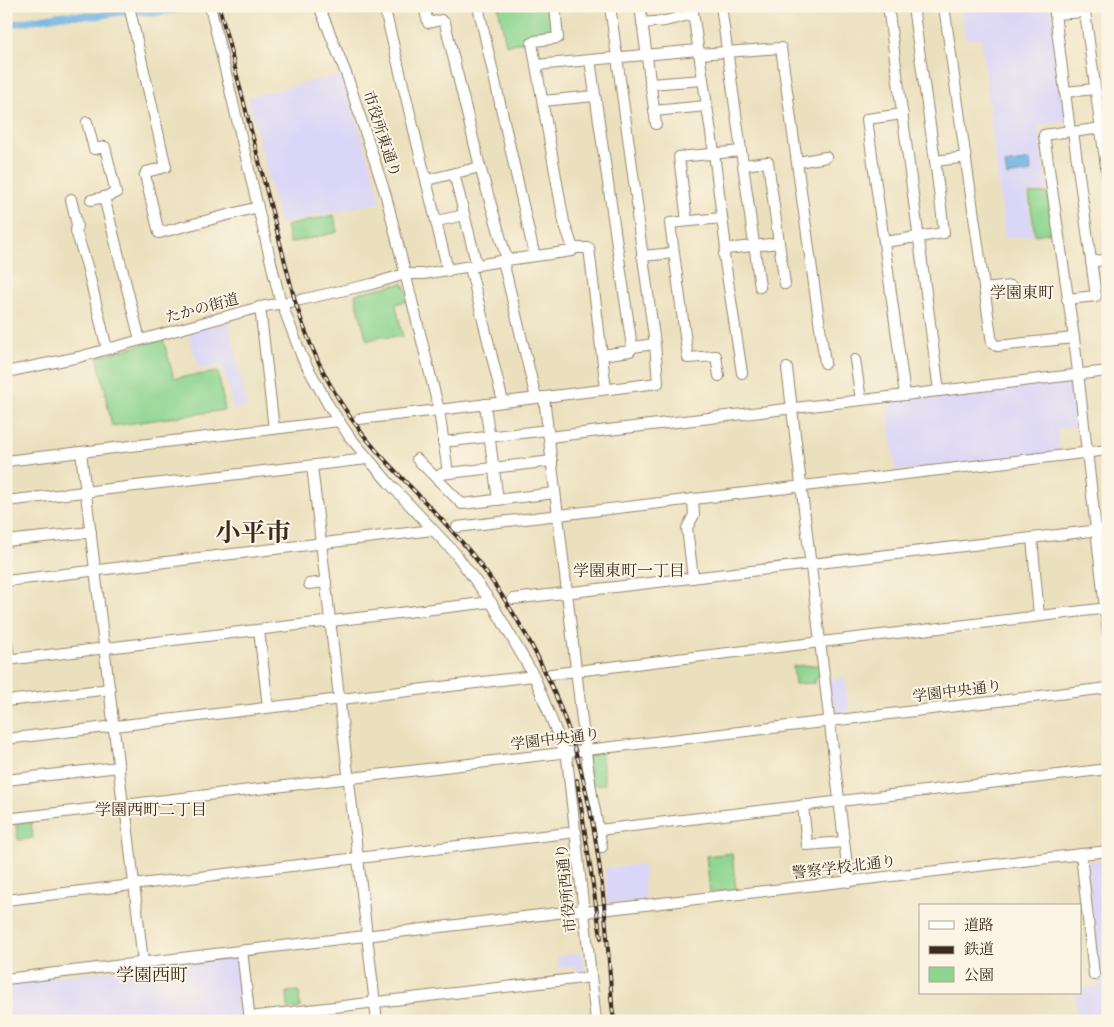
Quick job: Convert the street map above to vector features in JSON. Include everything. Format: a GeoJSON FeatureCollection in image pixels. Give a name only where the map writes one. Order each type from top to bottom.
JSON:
{"type":"FeatureCollection","features":[{"type":"Feature","properties":{"kind":"street","name":"市役所東通り"},"geometry":{"type":"LineString","coordinates":[[319,6],[347,76],[386,196],[439,410],[448,473]]}},
{"type":"Feature","properties":{"kind":"street"},"geometry":{"type":"LineString","coordinates":[[384,6],[448,271]]}},
{"type":"Feature","properties":{"kind":"street"},"geometry":{"type":"LineString","coordinates":[[424,6],[428,23],[441,20],[445,24],[548,433],[568,593],[575,670],[592,796],[602,847]]}},
{"type":"Feature","properties":{"kind":"street"},"geometry":{"type":"LineString","coordinates":[[478,6],[530,239],[536,255]]}},
{"type":"Feature","properties":{"kind":"street"},"geometry":{"type":"LineString","coordinates":[[555,6],[558,38],[534,41],[532,43],[564,222],[573,248],[589,248],[606,390]]}},
{"type":"Feature","properties":{"kind":"street"},"geometry":{"type":"LineString","coordinates":[[358,419],[658,383],[655,344],[610,6]]}},
{"type":"Feature","properties":{"kind":"street"},"geometry":{"type":"LineString","coordinates":[[640,6],[656,124]]}},
{"type":"Feature","properties":{"kind":"street"},"geometry":{"type":"LineString","coordinates":[[721,6],[760,287]]}},
{"type":"Feature","properties":{"kind":"street"},"geometry":{"type":"LineString","coordinates":[[888,6],[939,391]]}},
{"type":"Feature","properties":{"kind":"street"},"geometry":{"type":"LineString","coordinates":[[884,242],[944,233],[936,162],[912,6]]}},
{"type":"Feature","properties":{"kind":"street"},"geometry":{"type":"LineString","coordinates":[[944,6],[992,343],[997,346],[1074,338]]}},
{"type":"Feature","properties":{"kind":"street","name":"市役所西通り"},"geometry":{"type":"LineString","coordinates":[[210,7],[279,296],[302,357],[313,380],[339,421],[368,459],[455,553],[491,602],[534,676],[567,758],[596,1021]]}},
{"type":"Feature","properties":{"kind":"street"},"geometry":{"type":"LineString","coordinates":[[130,9],[166,168],[146,172],[145,175],[159,232],[258,207]]}},
{"type":"Feature","properties":{"kind":"street"},"geometry":{"type":"LineString","coordinates":[[642,23],[665,21],[693,10],[726,248],[724,255],[742,373]]}},
{"type":"Feature","properties":{"kind":"street"},"geometry":{"type":"LineString","coordinates":[[1067,299],[1096,296],[1054,10],[1085,12],[1107,176]]}},
{"type":"Feature","properties":{"kind":"street"},"geometry":{"type":"LineString","coordinates":[[536,64],[646,55],[782,48],[825,363]]}},
{"type":"Feature","properties":{"kind":"street"},"geometry":{"type":"LineString","coordinates":[[590,60],[632,347]]}},
{"type":"Feature","properties":{"kind":"street"},"geometry":{"type":"LineString","coordinates":[[650,84],[703,80]]}},
{"type":"Feature","properties":{"kind":"street"},"geometry":{"type":"LineString","coordinates":[[1065,92],[1095,89]]}},
{"type":"Feature","properties":{"kind":"street"},"geometry":{"type":"LineString","coordinates":[[543,100],[594,96]]}},
{"type":"Feature","properties":{"kind":"street"},"geometry":{"type":"LineString","coordinates":[[654,111],[706,106]]}},
{"type":"Feature","properties":{"kind":"street"},"geometry":{"type":"LineString","coordinates":[[903,114],[867,119],[906,395]]}},
{"type":"Feature","properties":{"kind":"street"},"geometry":{"type":"LineString","coordinates":[[87,122],[94,149],[105,147],[116,193],[91,200]]}},
{"type":"Feature","properties":{"kind":"street"},"geometry":{"type":"LineString","coordinates":[[1102,128],[1044,135],[1074,338],[1108,634]]}},
{"type":"Feature","properties":{"kind":"street"},"geometry":{"type":"LineString","coordinates":[[687,221],[679,157],[741,151]]}},
{"type":"Feature","properties":{"kind":"street"},"geometry":{"type":"LineString","coordinates":[[798,162],[826,157]]}},
{"type":"Feature","properties":{"kind":"street"},"geometry":{"type":"LineString","coordinates":[[936,162],[966,157]]}},
{"type":"Feature","properties":{"kind":"street"},"geometry":{"type":"LineString","coordinates":[[743,165],[768,162],[786,284]]}},
{"type":"Feature","properties":{"kind":"street"},"geometry":{"type":"LineString","coordinates":[[427,180],[480,167]]}},
{"type":"Feature","properties":{"kind":"street"},"geometry":{"type":"LineString","coordinates":[[454,173],[502,402]]}},
{"type":"Feature","properties":{"kind":"street"},"geometry":{"type":"LineString","coordinates":[[104,197],[140,340]]}},
{"type":"Feature","properties":{"kind":"street"},"geometry":{"type":"LineString","coordinates":[[71,199],[78,225],[76,231],[87,266],[107,349]]}},
{"type":"Feature","properties":{"kind":"street"},"geometry":{"type":"LineString","coordinates":[[436,221],[464,215]]}},
{"type":"Feature","properties":{"kind":"street"},"geometry":{"type":"LineString","coordinates":[[719,376],[716,356],[688,358],[670,223],[722,218]]}},
{"type":"Feature","properties":{"kind":"street"},"geometry":{"type":"LineString","coordinates":[[726,248],[779,242]]}},
{"type":"Feature","properties":{"kind":"street","name":"たかの街道"},"geometry":{"type":"LineString","coordinates":[[6,372],[107,349],[260,307],[372,284],[405,274],[448,271],[536,255],[572,251],[573,248]]}},
{"type":"Feature","properties":{"kind":"street"},"geometry":{"type":"LineString","coordinates":[[642,256],[674,253]]}},
{"type":"Feature","properties":{"kind":"street"},"geometry":{"type":"LineString","coordinates":[[1091,262],[1108,259]]}},
{"type":"Feature","properties":{"kind":"street"},"geometry":{"type":"LineString","coordinates":[[984,289],[1011,286]]}},
{"type":"Feature","properties":{"kind":"street"},"geometry":{"type":"LineString","coordinates":[[260,307],[274,429]]}},
{"type":"Feature","properties":{"kind":"street"},"geometry":{"type":"LineString","coordinates":[[602,355],[630,351],[632,347],[655,344]]}},
{"type":"Feature","properties":{"kind":"street"},"geometry":{"type":"LineString","coordinates":[[855,360],[861,400]]}},
{"type":"Feature","properties":{"kind":"street"},"geometry":{"type":"LineString","coordinates":[[787,368],[849,882]]}},
{"type":"Feature","properties":{"kind":"street"},"geometry":{"type":"LineString","coordinates":[[443,442],[489,436],[548,433],[792,408],[1108,371]]}},
{"type":"Feature","properties":{"kind":"street"},"geometry":{"type":"LineString","coordinates":[[485,404],[498,500]]}},
{"type":"Feature","properties":{"kind":"street"},"geometry":{"type":"LineString","coordinates":[[6,460],[339,421]]}},
{"type":"Feature","properties":{"kind":"street"},"geometry":{"type":"LineString","coordinates":[[457,527],[1108,450]]}},
{"type":"Feature","properties":{"kind":"street"},"geometry":{"type":"LineString","coordinates":[[81,452],[143,962]]}},
{"type":"Feature","properties":{"kind":"street"},"geometry":{"type":"LineString","coordinates":[[6,501],[368,459]]}},
{"type":"Feature","properties":{"kind":"street"},"geometry":{"type":"LineString","coordinates":[[417,459],[462,504],[555,493]]}},
{"type":"Feature","properties":{"kind":"street"},"geometry":{"type":"LineString","coordinates":[[432,475],[552,462]]}},
{"type":"Feature","properties":{"kind":"street"},"geometry":{"type":"LineString","coordinates":[[312,466],[377,1021]]}},
{"type":"Feature","properties":{"kind":"street"},"geometry":{"type":"LineString","coordinates":[[692,499],[694,515],[687,528],[693,578]]}},
{"type":"Feature","properties":{"kind":"street"},"geometry":{"type":"LineString","coordinates":[[513,599],[1108,529]]}},
{"type":"Feature","properties":{"kind":"street"},"geometry":{"type":"LineString","coordinates":[[6,581],[433,530]]}},
{"type":"Feature","properties":{"kind":"street"},"geometry":{"type":"LineString","coordinates":[[6,541],[91,532]]}},
{"type":"Feature","properties":{"kind":"street"},"geometry":{"type":"LineString","coordinates":[[1032,538],[1039,616]]}},
{"type":"Feature","properties":{"kind":"street"},"geometry":{"type":"LineString","coordinates":[[309,584],[326,582]]}},
{"type":"Feature","properties":{"kind":"street"},"geometry":{"type":"LineString","coordinates":[[6,634],[8,660],[491,602]]}},
{"type":"Feature","properties":{"kind":"street"},"geometry":{"type":"LineString","coordinates":[[550,674],[1106,608]]}},
{"type":"Feature","properties":{"kind":"street"},"geometry":{"type":"LineString","coordinates":[[260,630],[268,707]]}},
{"type":"Feature","properties":{"kind":"street"},"geometry":{"type":"LineString","coordinates":[[6,739],[534,676]]}},
{"type":"Feature","properties":{"kind":"street","name":"学園中央通り"},"geometry":{"type":"LineString","coordinates":[[6,819],[1108,688]]}},
{"type":"Feature","properties":{"kind":"street"},"geometry":{"type":"LineString","coordinates":[[6,701],[110,689]]}},
{"type":"Feature","properties":{"kind":"street"},"geometry":{"type":"LineString","coordinates":[[6,780],[119,766]]}},
{"type":"Feature","properties":{"kind":"street"},"geometry":{"type":"LineString","coordinates":[[600,830],[1108,769]]}},
{"type":"Feature","properties":{"kind":"street"},"geometry":{"type":"LineString","coordinates":[[802,806],[807,845],[844,842]]}},
{"type":"Feature","properties":{"kind":"street"},"geometry":{"type":"LineString","coordinates":[[6,900],[576,832]]}},
{"type":"Feature","properties":{"kind":"street","name":"警察学校北通り"},"geometry":{"type":"LineString","coordinates":[[6,979],[242,950],[1108,851]]}},
{"type":"Feature","properties":{"kind":"street"},"geometry":{"type":"LineString","coordinates":[[1081,854],[1094,975]]}},
{"type":"Feature","properties":{"kind":"street"},"geometry":{"type":"LineString","coordinates":[[242,950],[250,1019],[375,1002],[591,977]]}},
{"type":"Feature","properties":{"kind":"shaded area"},"geometry":{"type":"Polygon","coordinates":[[[960,6],[1051,6],[1066,122],[1038,125],[1047,191],[1027,193],[1033,235],[1005,238],[981,38],[965,39],[960,6]]]}},
{"type":"Feature","properties":{"kind":"shaded area"},"geometry":{"type":"Polygon","coordinates":[[[342,74],[382,202],[280,224],[248,97],[342,74]]]}},
{"type":"Feature","properties":{"kind":"shaded area"},"geometry":{"type":"Polygon","coordinates":[[[228,322],[248,406],[233,409],[222,365],[199,370],[188,332],[228,322]]]}},
{"type":"Feature","properties":{"kind":"shaded area"},"geometry":{"type":"Polygon","coordinates":[[[1074,378],[1079,426],[1057,429],[1059,453],[896,471],[886,399],[1074,378]]]}},
{"type":"Feature","properties":{"kind":"shaded area"},"geometry":{"type":"Polygon","coordinates":[[[845,678],[849,714],[832,716],[827,680],[845,678]]]}},
{"type":"Feature","properties":{"kind":"shaded area"},"geometry":{"type":"Polygon","coordinates":[[[1108,860],[1108,1021],[1078,1021],[1075,994],[1082,994],[1082,988],[1099,986],[1086,862],[1108,860]]]}},
{"type":"Feature","properties":{"kind":"shaded area"},"geometry":{"type":"Polygon","coordinates":[[[643,864],[645,900],[608,904],[605,868],[643,864]]]}},
{"type":"Feature","properties":{"kind":"shaded area"},"geometry":{"type":"Polygon","coordinates":[[[582,953],[585,975],[577,976],[575,966],[558,968],[557,956],[582,953]]]}},
{"type":"Feature","properties":{"kind":"shaded area"},"geometry":{"type":"Polygon","coordinates":[[[238,957],[245,1021],[6,1021],[6,982],[238,957]]]}},
{"type":"Feature","properties":{"kind":"green space"},"geometry":{"type":"Polygon","coordinates":[[[498,6],[553,6],[557,36],[506,45],[498,6]]]}},
{"type":"Feature","properties":{"kind":"green space"},"geometry":{"type":"Polygon","coordinates":[[[1047,193],[1052,232],[1035,235],[1029,194],[1047,193]]]}},
{"type":"Feature","properties":{"kind":"green space"},"geometry":{"type":"Polygon","coordinates":[[[334,215],[337,232],[290,243],[286,226],[334,215]]]}},
{"type":"Feature","properties":{"kind":"green space"},"geometry":{"type":"Polygon","coordinates":[[[403,283],[410,301],[397,303],[396,306],[403,337],[379,337],[367,341],[355,295],[403,283]]]}},
{"type":"Feature","properties":{"kind":"green space"},"geometry":{"type":"Polygon","coordinates":[[[163,339],[175,378],[218,372],[225,410],[112,426],[97,357],[163,339]]]}},
{"type":"Feature","properties":{"kind":"green space"},"geometry":{"type":"Polygon","coordinates":[[[819,665],[820,678],[815,678],[815,683],[795,684],[793,666],[819,665]]]}},
{"type":"Feature","properties":{"kind":"green space"},"geometry":{"type":"Polygon","coordinates":[[[601,752],[605,784],[591,785],[587,753],[601,752]]]}},
{"type":"Feature","properties":{"kind":"green space"},"geometry":{"type":"Polygon","coordinates":[[[31,821],[33,838],[18,840],[16,823],[31,821]]]}},
{"type":"Feature","properties":{"kind":"green space"},"geometry":{"type":"Polygon","coordinates":[[[732,853],[736,889],[710,892],[706,856],[732,853]]]}},
{"type":"Feature","properties":{"kind":"green space"},"geometry":{"type":"Polygon","coordinates":[[[299,991],[300,1008],[288,1009],[287,992],[299,991]]]}},
{"type":"Feature","properties":{"kind":"water"},"geometry":{"type":"Polygon","coordinates":[[[1030,160],[1031,172],[1007,176],[1005,164],[1030,160]]]}},
{"type":"Feature","properties":{"kind":"waterway"},"geometry":{"type":"LineString","coordinates":[[6,25],[63,15],[96,16],[134,10],[153,13],[200,6]]}},
{"type":"Feature","properties":{"kind":"railway"},"geometry":{"type":"LineString","coordinates":[[219,6],[295,301],[318,361],[338,398],[362,434],[464,545],[495,585],[528,639],[556,696],[577,756],[596,841],[603,895],[612,1004]]}},
{"type":"Feature","properties":{"kind":"railway"},"geometry":{"type":"LineString","coordinates":[[577,780],[601,938]]}},
{"type":"Feature","properties":{"kind":"railway"},"geometry":{"type":"LineString","coordinates":[[611,997],[614,1021]]}},
{"type":"Feature","properties":{"kind":"district","name":"学園東町"},"geometry":{"type":"Point","coordinates":[1022,292]}},
{"type":"Feature","properties":{"kind":"district","name":"小平市"},"geometry":{"type":"Point","coordinates":[253,532]}},
{"type":"Feature","properties":{"kind":"district","name":"学園東町一丁目"},"geometry":{"type":"Point","coordinates":[629,570]}},
{"type":"Feature","properties":{"kind":"district","name":"学園西町二丁目"},"geometry":{"type":"Point","coordinates":[151,809]}},
{"type":"Feature","properties":{"kind":"district","name":"学園西町"},"geometry":{"type":"Point","coordinates":[152,975]}}]}
